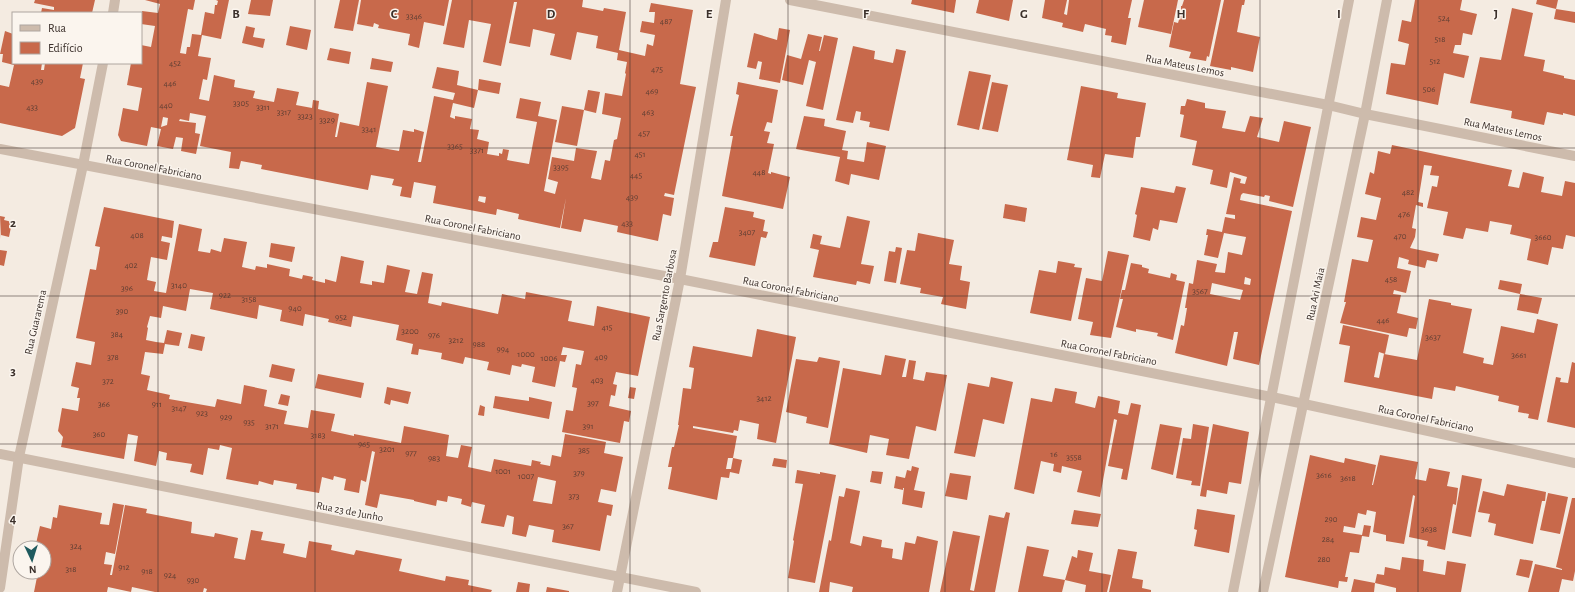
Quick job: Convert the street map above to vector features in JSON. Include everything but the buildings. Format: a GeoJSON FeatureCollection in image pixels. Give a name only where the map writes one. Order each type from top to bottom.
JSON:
{"type":"FeatureCollection","features":[{"type":"Feature","properties":{"kind":"street"},"geometry":{"type":"LineString","coordinates":[[113,12],[115,0]]}},
{"type":"Feature","properties":{"kind":"street","name":"Rua Sargento Barbosa"},"geometry":{"type":"LineString","coordinates":[[616,592],[680,279],[726,0]]}},
{"type":"Feature","properties":{"kind":"street","name":"Rua Mateus Lemos"},"geometry":{"type":"LineString","coordinates":[[790,0],[1328,104],[1365,114],[1575,156]]}},
{"type":"Feature","properties":{"kind":"street","name":"Rua Ari Maia"},"geometry":{"type":"LineString","coordinates":[[1233,592],[1349,0]]}},
{"type":"Feature","properties":{"kind":"street","name":"Rua Ari Maia"},"geometry":{"type":"LineString","coordinates":[[1263,592],[1365,114],[1387,0]]}},
{"type":"Feature","properties":{"kind":"street","name":"Rua Guararema"},"geometry":{"type":"LineString","coordinates":[[0,588],[19,457],[103,64]]}},
{"type":"Feature","properties":{"kind":"street","name":"Rua Coronel Fabriciano"},"geometry":{"type":"LineString","coordinates":[[0,148],[680,279],[1272,397],[1575,463]]}},
{"type":"Feature","properties":{"kind":"street","name":"Rua 23 de Junho"},"geometry":{"type":"LineString","coordinates":[[0,454],[619,578],[696,592]]}}]}
